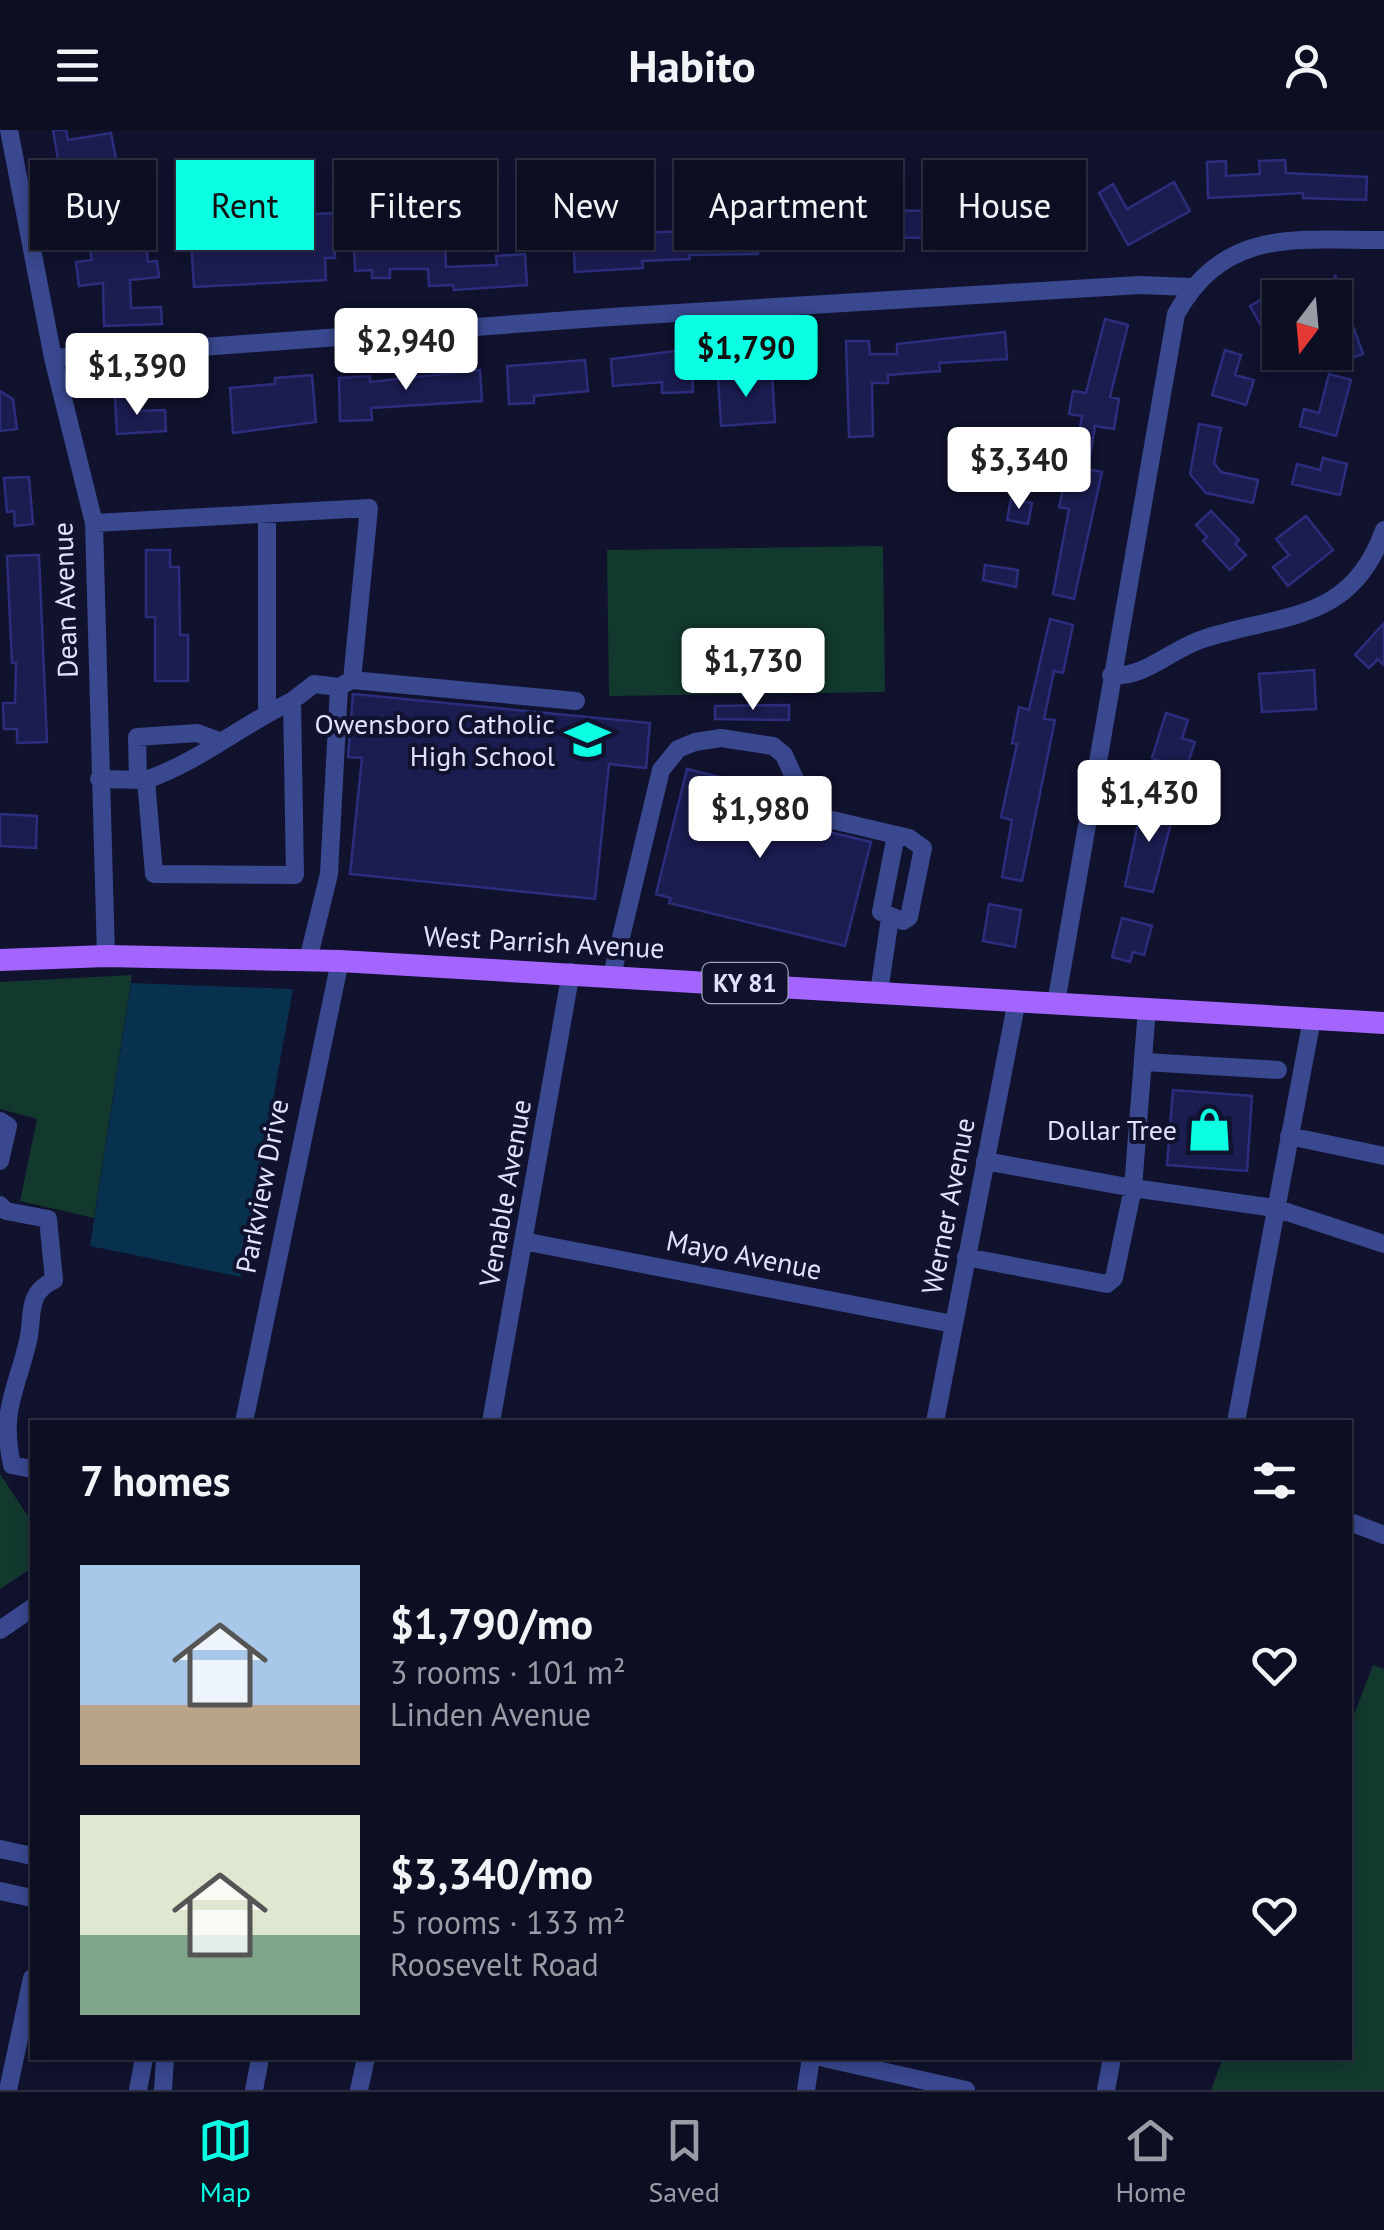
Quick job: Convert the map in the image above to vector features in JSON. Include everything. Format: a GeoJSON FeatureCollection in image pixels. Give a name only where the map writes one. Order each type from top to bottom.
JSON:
{"type":"FeatureCollection","features":[{"type":"Feature","properties":{"kind":"main road","name":"West Parrish Avenue"},"geometry":{"type":"LineString","coordinates":[[0,960],[106,956],[340,961],[1384,1024]]}},
{"type":"Feature","properties":{"kind":"street","name":"Dean Avenue"},"geometry":{"type":"LineString","coordinates":[[9,130],[53,358],[94,523],[106,956]]}},
{"type":"Feature","properties":{"kind":"street"},"geometry":{"type":"LineString","coordinates":[[1056,1002],[1176,314],[1191,287],[1219,261],[1263,244],[1384,240]]}},
{"type":"Feature","properties":{"kind":"street"},"geometry":{"type":"LineString","coordinates":[[53,358],[650,314],[1140,286],[1191,287]]}},
{"type":"Feature","properties":{"kind":"street"},"geometry":{"type":"LineString","coordinates":[[94,523],[369,508],[346,683],[329,874],[308,960]]}},
{"type":"Feature","properties":{"kind":"street"},"geometry":{"type":"LineString","coordinates":[[266,515],[267,714]]}},
{"type":"Feature","properties":{"kind":"street"},"geometry":{"type":"LineString","coordinates":[[1111,676],[1133,674],[1203,638],[1315,610],[1334,599],[1367,566],[1384,530]]}},
{"type":"Feature","properties":{"kind":"street"},"geometry":{"type":"LineString","coordinates":[[100,778],[142,779],[190,764],[219,742],[292,702],[314,684],[576,700]]}},
{"type":"Feature","properties":{"kind":"street"},"geometry":{"type":"LineString","coordinates":[[219,742],[197,733],[137,737],[154,874],[295,875],[292,702]]}},
{"type":"Feature","properties":{"kind":"street"},"geometry":{"type":"LineString","coordinates":[[612,975],[661,770],[678,750],[721,738],[773,746],[784,755],[808,808],[828,818],[896,835],[916,841],[923,848],[909,916],[903,920],[883,915],[881,907],[896,835]]}},
{"type":"Feature","properties":{"kind":"street"},"geometry":{"type":"LineString","coordinates":[[879,992],[890,918]]}},
{"type":"Feature","properties":{"kind":"street","name":"Parkview Drive"},"geometry":{"type":"LineString","coordinates":[[244,1420],[340,961]]}},
{"type":"Feature","properties":{"kind":"street","name":"Venable Avenue"},"geometry":{"type":"LineString","coordinates":[[491,1420],[572,972]]}},
{"type":"Feature","properties":{"kind":"street","name":"Werner Avenue"},"geometry":{"type":"LineString","coordinates":[[935,1420],[1017,1000]]}},
{"type":"Feature","properties":{"kind":"street"},"geometry":{"type":"LineString","coordinates":[[966,1257],[1107,1284],[1114,1278],[1133,1188],[1148,1008]]}},
{"type":"Feature","properties":{"kind":"street"},"geometry":{"type":"LineString","coordinates":[[1236,1420],[1312,1019]]}},
{"type":"Feature","properties":{"kind":"street"},"geometry":{"type":"LineString","coordinates":[[1146,1062],[1278,1070]]}},
{"type":"Feature","properties":{"kind":"street"},"geometry":{"type":"LineString","coordinates":[[0,1121],[8,1126],[0,1161]]}},
{"type":"Feature","properties":{"kind":"street"},"geometry":{"type":"LineString","coordinates":[[1289,1136],[1384,1156]]}},
{"type":"Feature","properties":{"kind":"street"},"geometry":{"type":"LineString","coordinates":[[985,1161],[1275,1208],[1384,1244]]}},
{"type":"Feature","properties":{"kind":"street"},"geometry":{"type":"LineString","coordinates":[[0,1205],[6,1211],[48,1219],[54,1280],[44,1285],[30,1308],[28,1339],[10,1392],[3,1438],[12,1465],[30,1470]]}},
{"type":"Feature","properties":{"kind":"street","name":"Mayo Avenue"},"geometry":{"type":"LineString","coordinates":[[524,1241],[953,1324]]}},
{"type":"Feature","properties":{"kind":"street"},"geometry":{"type":"LineString","coordinates":[[1352,1523],[1384,1535]]}},
{"type":"Feature","properties":{"kind":"street"},"geometry":{"type":"LineString","coordinates":[[0,1630],[30,1609]]}},
{"type":"Feature","properties":{"kind":"street"},"geometry":{"type":"LineString","coordinates":[[0,1849],[30,1856]]}},
{"type":"Feature","properties":{"kind":"street"},"geometry":{"type":"LineString","coordinates":[[0,1891],[30,1898]]}},
{"type":"Feature","properties":{"kind":"street"},"geometry":{"type":"LineString","coordinates":[[8,2090],[30,1987]]}},
{"type":"Feature","properties":{"kind":"street"},"geometry":{"type":"LineString","coordinates":[[138,2090],[144,2060]]}},
{"type":"Feature","properties":{"kind":"street"},"geometry":{"type":"LineString","coordinates":[[162,2090],[165,2060]]}},
{"type":"Feature","properties":{"kind":"street"},"geometry":{"type":"LineString","coordinates":[[359,2090],[366,2060]]}},
{"type":"Feature","properties":{"kind":"street"},"geometry":{"type":"LineString","coordinates":[[806,2090],[811,2060]]}},
{"type":"Feature","properties":{"kind":"street"},"geometry":{"type":"LineString","coordinates":[[833,2060],[966,2090]]}},
{"type":"Feature","properties":{"kind":"street"},"geometry":{"type":"LineString","coordinates":[[1106,2090],[1112,2060]]}},
{"type":"Feature","properties":{"kind":"street"},"geometry":{"type":"LineString","coordinates":[[254,2090],[258,2064]]}},
{"type":"Feature","properties":{"kind":"green space"},"geometry":{"type":"Polygon","coordinates":[[[883,546],[885,692],[609,696],[607,550],[883,546]]]}},
{"type":"Feature","properties":{"kind":"green space"},"geometry":{"type":"Polygon","coordinates":[[[132,975],[94,1218],[20,1201],[37,1119],[0,1109],[0,982],[132,975]]]}},
{"type":"Feature","properties":{"kind":"green space"},"geometry":{"type":"Polygon","coordinates":[[[0,1474],[30,1519],[30,1569],[0,1589],[0,1474]]]}},
{"type":"Feature","properties":{"kind":"green space"},"geometry":{"type":"Polygon","coordinates":[[[1373,1665],[1384,1669],[1384,2090],[1211,2090],[1222,2060],[1352,2060],[1352,1720],[1373,1665]]]}},
{"type":"Feature","properties":{"kind":"water"},"geometry":{"type":"Polygon","coordinates":[[[131,983],[293,989],[241,1277],[90,1246],[131,983]]]}},
{"type":"Feature","properties":{"kind":"building"},"geometry":{"type":"Polygon","coordinates":[[[53,130],[66,130],[68,140],[111,133],[116,159],[58,160],[53,130]]]}},
{"type":"Feature","properties":{"kind":"building"},"geometry":{"type":"Polygon","coordinates":[[[1285,160],[1286,173],[1367,177],[1366,200],[1303,198],[1303,193],[1208,198],[1207,162],[1226,161],[1226,176],[1260,174],[1259,161],[1285,160]]]}},
{"type":"Feature","properties":{"kind":"building"},"geometry":{"type":"Polygon","coordinates":[[[1174,182],[1190,211],[1128,245],[1099,193],[1113,184],[1127,209],[1174,182]]]}},
{"type":"Feature","properties":{"kind":"building"},"geometry":{"type":"Polygon","coordinates":[[[903,211],[923,211],[923,238],[903,238],[903,211]]]}},
{"type":"Feature","properties":{"kind":"building"},"geometry":{"type":"Polygon","coordinates":[[[333,213],[335,258],[325,258],[326,280],[194,287],[192,250],[314,250],[314,214],[333,213]]]}},
{"type":"Feature","properties":{"kind":"building"},"geometry":{"type":"Polygon","coordinates":[[[654,232],[674,232],[674,250],[758,250],[758,254],[689,255],[690,259],[642,261],[643,268],[575,272],[574,250],[654,250],[654,232]]]}},
{"type":"Feature","properties":{"kind":"building"},"geometry":{"type":"Polygon","coordinates":[[[90,250],[147,250],[148,262],[157,261],[159,277],[130,280],[131,308],[161,307],[162,324],[104,326],[103,283],[79,286],[76,262],[92,260],[90,250]]]}},
{"type":"Feature","properties":{"kind":"building"},"geometry":{"type":"Polygon","coordinates":[[[354,250],[445,250],[446,267],[497,265],[496,256],[525,254],[527,285],[454,290],[453,285],[429,286],[428,269],[390,269],[390,278],[372,278],[372,270],[355,271],[354,250]]]}},
{"type":"Feature","properties":{"kind":"building"},"geometry":{"type":"Polygon","coordinates":[[[1262,299],[1262,323],[1260,324],[1250,306],[1262,299]]]}},
{"type":"Feature","properties":{"kind":"building"},"geometry":{"type":"Polygon","coordinates":[[[1105,319],[1128,325],[1110,397],[1119,399],[1114,429],[1095,426],[1088,469],[1102,472],[1074,599],[1053,594],[1069,509],[1059,507],[1064,484],[1028,475],[1033,456],[1073,465],[1082,416],[1069,414],[1073,391],[1086,393],[1105,319]]]}},
{"type":"Feature","properties":{"kind":"building"},"geometry":{"type":"Polygon","coordinates":[[[1352,323],[1363,354],[1352,358],[1352,323]]]}},
{"type":"Feature","properties":{"kind":"building"},"geometry":{"type":"Polygon","coordinates":[[[1005,332],[1007,359],[939,363],[940,371],[888,375],[888,383],[872,383],[873,436],[849,437],[846,341],[869,341],[870,354],[897,354],[897,344],[1005,332]]]}},
{"type":"Feature","properties":{"kind":"building"},"geometry":{"type":"Polygon","coordinates":[[[700,348],[701,367],[692,368],[693,392],[662,393],[662,382],[613,386],[611,359],[700,348]]]}},
{"type":"Feature","properties":{"kind":"building"},"geometry":{"type":"Polygon","coordinates":[[[1225,350],[1241,355],[1235,375],[1254,380],[1246,405],[1212,395],[1225,350]]]}},
{"type":"Feature","properties":{"kind":"building"},"geometry":{"type":"Polygon","coordinates":[[[585,360],[588,391],[534,396],[534,403],[509,404],[507,366],[585,360]]]}},
{"type":"Feature","properties":{"kind":"building"},"geometry":{"type":"Polygon","coordinates":[[[480,370],[482,401],[371,408],[372,420],[340,421],[339,378],[370,376],[370,382],[480,370]]]}},
{"type":"Feature","properties":{"kind":"building"},"geometry":{"type":"Polygon","coordinates":[[[772,374],[775,422],[721,426],[718,378],[772,374]]]}},
{"type":"Feature","properties":{"kind":"building"},"geometry":{"type":"Polygon","coordinates":[[[1329,374],[1351,380],[1336,436],[1300,426],[1304,409],[1319,413],[1329,374]]]}},
{"type":"Feature","properties":{"kind":"building"},"geometry":{"type":"Polygon","coordinates":[[[312,375],[316,422],[233,433],[230,388],[275,384],[275,378],[312,375]]]}},
{"type":"Feature","properties":{"kind":"building"},"geometry":{"type":"Polygon","coordinates":[[[0,391],[13,399],[17,429],[0,431],[0,391]]]}},
{"type":"Feature","properties":{"kind":"building"},"geometry":{"type":"Polygon","coordinates":[[[135,396],[136,411],[165,410],[166,431],[117,434],[115,397],[135,396]]]}},
{"type":"Feature","properties":{"kind":"building"},"geometry":{"type":"Polygon","coordinates":[[[1199,424],[1221,428],[1214,463],[1221,472],[1258,480],[1253,503],[1206,493],[1190,474],[1199,424]]]}},
{"type":"Feature","properties":{"kind":"building"},"geometry":{"type":"Polygon","coordinates":[[[1323,458],[1347,464],[1340,495],[1292,484],[1297,464],[1320,470],[1323,458]]]}},
{"type":"Feature","properties":{"kind":"building"},"geometry":{"type":"Polygon","coordinates":[[[29,477],[33,524],[15,526],[14,511],[7,512],[4,478],[29,477]]]}},
{"type":"Feature","properties":{"kind":"building"},"geometry":{"type":"Polygon","coordinates":[[[1011,499],[1032,503],[1028,524],[1007,520],[1011,499]]]}},
{"type":"Feature","properties":{"kind":"building"},"geometry":{"type":"Polygon","coordinates":[[[1211,511],[1239,540],[1235,544],[1246,555],[1230,570],[1203,541],[1207,537],[1196,525],[1211,511]]]}},
{"type":"Feature","properties":{"kind":"building"},"geometry":{"type":"Polygon","coordinates":[[[1306,516],[1333,550],[1288,586],[1273,567],[1289,555],[1276,539],[1306,516]]]}},
{"type":"Feature","properties":{"kind":"building"},"geometry":{"type":"Polygon","coordinates":[[[146,550],[170,550],[170,567],[179,567],[180,635],[188,635],[188,681],[155,681],[155,617],[146,617],[146,550]]]}},
{"type":"Feature","properties":{"kind":"building"},"geometry":{"type":"Polygon","coordinates":[[[39,555],[47,742],[17,743],[17,729],[4,729],[3,703],[15,703],[16,663],[12,663],[7,556],[39,555]]]}},
{"type":"Feature","properties":{"kind":"building"},"geometry":{"type":"Polygon","coordinates":[[[985,565],[1018,570],[1016,587],[983,580],[985,565]]]}},
{"type":"Feature","properties":{"kind":"building"},"geometry":{"type":"Polygon","coordinates":[[[1050,619],[1073,625],[1063,673],[1054,671],[1044,719],[1055,720],[1022,881],[1002,877],[1012,820],[1001,817],[1017,744],[1012,743],[1019,707],[1029,710],[1050,619]]]}},
{"type":"Feature","properties":{"kind":"building"},"geometry":{"type":"Polygon","coordinates":[[[1384,623],[1384,665],[1378,659],[1369,668],[1355,655],[1384,623]]]}},
{"type":"Feature","properties":{"kind":"building"},"geometry":{"type":"Polygon","coordinates":[[[1314,670],[1316,709],[1262,712],[1259,674],[1314,670]]]}},
{"type":"Feature","properties":{"kind":"building"},"geometry":{"type":"Polygon","coordinates":[[[353,694],[650,723],[646,768],[609,764],[595,899],[350,874],[362,758],[348,757],[353,694]]]}},
{"type":"Feature","properties":{"kind":"building"},"geometry":{"type":"Polygon","coordinates":[[[789,705],[789,720],[715,719],[715,706],[789,705]]]}},
{"type":"Feature","properties":{"kind":"building"},"geometry":{"type":"Polygon","coordinates":[[[1166,713],[1188,720],[1182,738],[1195,742],[1186,769],[1152,758],[1166,713]]]}},
{"type":"Feature","properties":{"kind":"building"},"geometry":{"type":"Polygon","coordinates":[[[687,769],[761,787],[762,781],[784,786],[791,800],[788,813],[825,831],[871,842],[845,946],[669,903],[671,898],[656,894],[687,769]]]}},
{"type":"Feature","properties":{"kind":"building"},"geometry":{"type":"Polygon","coordinates":[[[1143,800],[1175,808],[1153,892],[1125,886],[1143,800]]]}},
{"type":"Feature","properties":{"kind":"building"},"geometry":{"type":"Polygon","coordinates":[[[0,814],[37,816],[36,848],[0,846],[0,814]]]}},
{"type":"Feature","properties":{"kind":"building"},"geometry":{"type":"Polygon","coordinates":[[[989,904],[1021,910],[1015,947],[983,941],[989,904]]]}},
{"type":"Feature","properties":{"kind":"building"},"geometry":{"type":"Polygon","coordinates":[[[1122,918],[1152,926],[1144,955],[1133,952],[1130,962],[1112,957],[1122,918]]]}},
{"type":"Feature","properties":{"kind":"building","name":"Dollar Tree"},"geometry":{"type":"Polygon","coordinates":[[[1173,1090],[1252,1096],[1247,1171],[1167,1165],[1173,1090]]]}},
{"type":"Feature","properties":{"kind":"place","name":"Owensboro Catholic High School"},"geometry":{"type":"Point","coordinates":[588,740]}},
{"type":"Feature","properties":{"kind":"place","name":"Dollar Tree"},"geometry":{"type":"Point","coordinates":[1210,1130]}}]}
